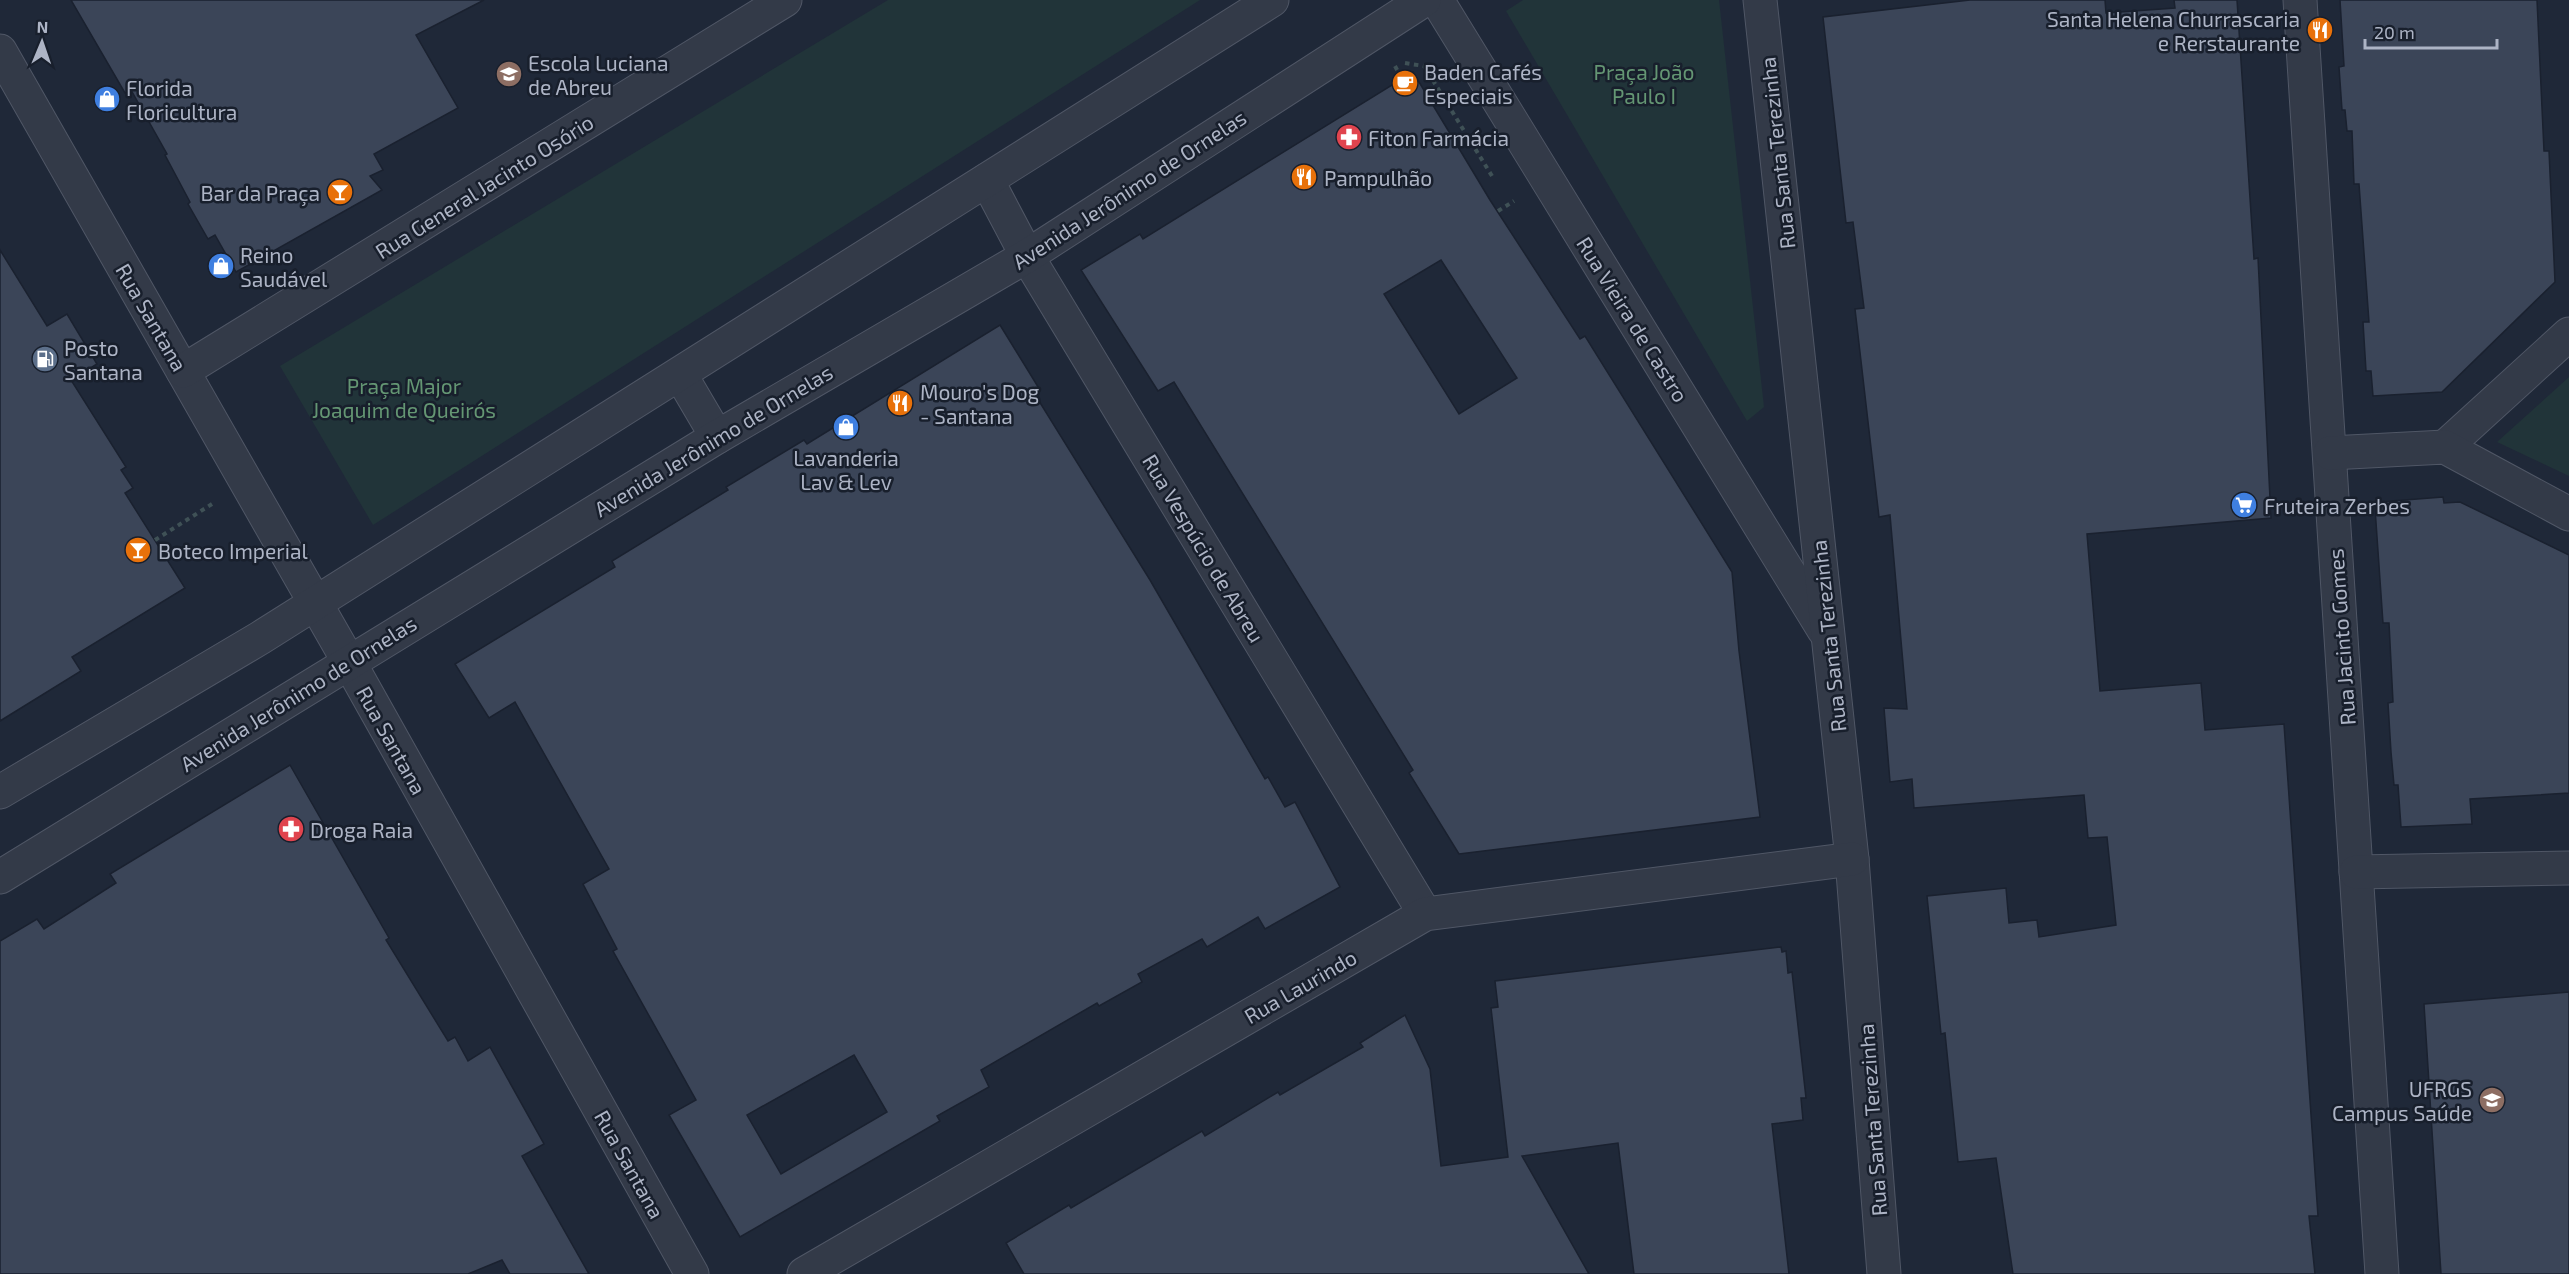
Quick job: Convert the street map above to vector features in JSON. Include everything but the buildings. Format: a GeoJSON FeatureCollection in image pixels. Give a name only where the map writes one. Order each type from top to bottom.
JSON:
{"type":"FeatureCollection","features":[{"type":"Feature","properties":{"kind":"street","name":"Rua General Jacinto Osório"},"geometry":{"type":"LineString","coordinates":[[183,371],[785,0]]}},
{"type":"Feature","properties":{"kind":"street"},"geometry":{"type":"LineString","coordinates":[[0,792],[314,603],[1272,0]]}},
{"type":"Feature","properties":{"kind":"street","name":"Avenida Jerônimo de Ornelas"},"geometry":{"type":"LineString","coordinates":[[0,877],[717,437],[1027,256],[1424,0]]}},
{"type":"Feature","properties":{"kind":"street","name":"Rua Vieira de Castro"},"geometry":{"type":"LineString","coordinates":[[1437,0],[1829,638]]}},
{"type":"Feature","properties":{"kind":"street","name":"Rua Santa Terezinha"},"geometry":{"type":"LineString","coordinates":[[1760,0],[1852,859],[1884,1274]]}},
{"type":"Feature","properties":{"kind":"street","name":"Rua Jacinto Gomes"},"geometry":{"type":"LineString","coordinates":[[2300,0],[2382,1274]]}},
{"type":"Feature","properties":{"kind":"street","name":"Rua Santana"},"geometry":{"type":"LineString","coordinates":[[0,51],[349,662],[692,1274]]}},
{"type":"Feature","properties":{"kind":"street","name":"Rua Vespúcio de Abreu"},"geometry":{"type":"LineString","coordinates":[[987,180],[1027,256],[1425,914]]}},
{"type":"Feature","properties":{"kind":"street"},"geometry":{"type":"LineString","coordinates":[[2445,447],[2569,334]]}},
{"type":"Feature","properties":{"kind":"street"},"geometry":{"type":"LineString","coordinates":[[680,374],[717,437]]}},
{"type":"Feature","properties":{"kind":"street"},"geometry":{"type":"LineString","coordinates":[[2330,453],[2445,447],[2569,514]]}},
{"type":"Feature","properties":{"kind":"street","name":"Rua Laurindo"},"geometry":{"type":"LineString","coordinates":[[804,1274],[1425,914],[1852,859]]}},
{"type":"Feature","properties":{"kind":"street"},"geometry":{"type":"LineString","coordinates":[[2356,873],[2569,868]]}},
{"type":"Feature","properties":{"kind":"path"},"geometry":{"type":"LineString","coordinates":[[1396,68],[1407,62],[1424,66],[1492,176]]}},
{"type":"Feature","properties":{"kind":"path"},"geometry":{"type":"LineString","coordinates":[[155,540],[246,483]]}},
{"type":"Feature","properties":{"kind":"green space","name":"Praça Major Joaquim de Queirós"},"geometry":{"type":"Polygon","coordinates":[[[888,0],[1200,0],[373,525],[280,366],[888,0]]]}},
{"type":"Feature","properties":{"kind":"green space","name":"Praça João Paulo I"},"geometry":{"type":"Polygon","coordinates":[[[1523,0],[1719,0],[1764,407],[1747,421],[1506,11],[1523,0]]]}},
{"type":"Feature","properties":{"kind":"green space"},"geometry":{"type":"Polygon","coordinates":[[[2569,377],[2569,476],[2497,442],[2569,377]]]}},
{"type":"Feature","properties":{"kind":"place","name":"Santa Helena Churrascaria e Rerstaurante"},"geometry":{"type":"Point","coordinates":[2320,30]}},
{"type":"Feature","properties":{"kind":"place","name":"Escola Luciana de Abreu"},"geometry":{"type":"Point","coordinates":[509,74]}},
{"type":"Feature","properties":{"kind":"place","name":"Baden Cafés Especiais"},"geometry":{"type":"Point","coordinates":[1405,83]}},
{"type":"Feature","properties":{"kind":"place","name":"Florida Floricultura"},"geometry":{"type":"Point","coordinates":[107,99]}},
{"type":"Feature","properties":{"kind":"place","name":"Fiton Farmácia"},"geometry":{"type":"Point","coordinates":[1349,137]}},
{"type":"Feature","properties":{"kind":"place","name":"Pampulhão"},"geometry":{"type":"Point","coordinates":[1304,177]}},
{"type":"Feature","properties":{"kind":"place","name":"Bar da Praça"},"geometry":{"type":"Point","coordinates":[340,192]}},
{"type":"Feature","properties":{"kind":"place","name":"Reino Saudável"},"geometry":{"type":"Point","coordinates":[221,266]}},
{"type":"Feature","properties":{"kind":"place","name":"Posto Santana"},"geometry":{"type":"Point","coordinates":[45,359]}},
{"type":"Feature","properties":{"kind":"place","name":"Mouro's Dog - Santana"},"geometry":{"type":"Point","coordinates":[900,403]}},
{"type":"Feature","properties":{"kind":"place","name":"Lavanderia Lav & Lev"},"geometry":{"type":"Point","coordinates":[846,427]}},
{"type":"Feature","properties":{"kind":"place","name":"Fruteira Zerbes"},"geometry":{"type":"Point","coordinates":[2244,505]}},
{"type":"Feature","properties":{"kind":"place","name":"Boteco Imperial"},"geometry":{"type":"Point","coordinates":[138,550]}},
{"type":"Feature","properties":{"kind":"place","name":"Droga Raia"},"geometry":{"type":"Point","coordinates":[291,829]}},
{"type":"Feature","properties":{"kind":"place","name":"UFRGS Campus Saúde"},"geometry":{"type":"Point","coordinates":[2492,1100]}}]}
